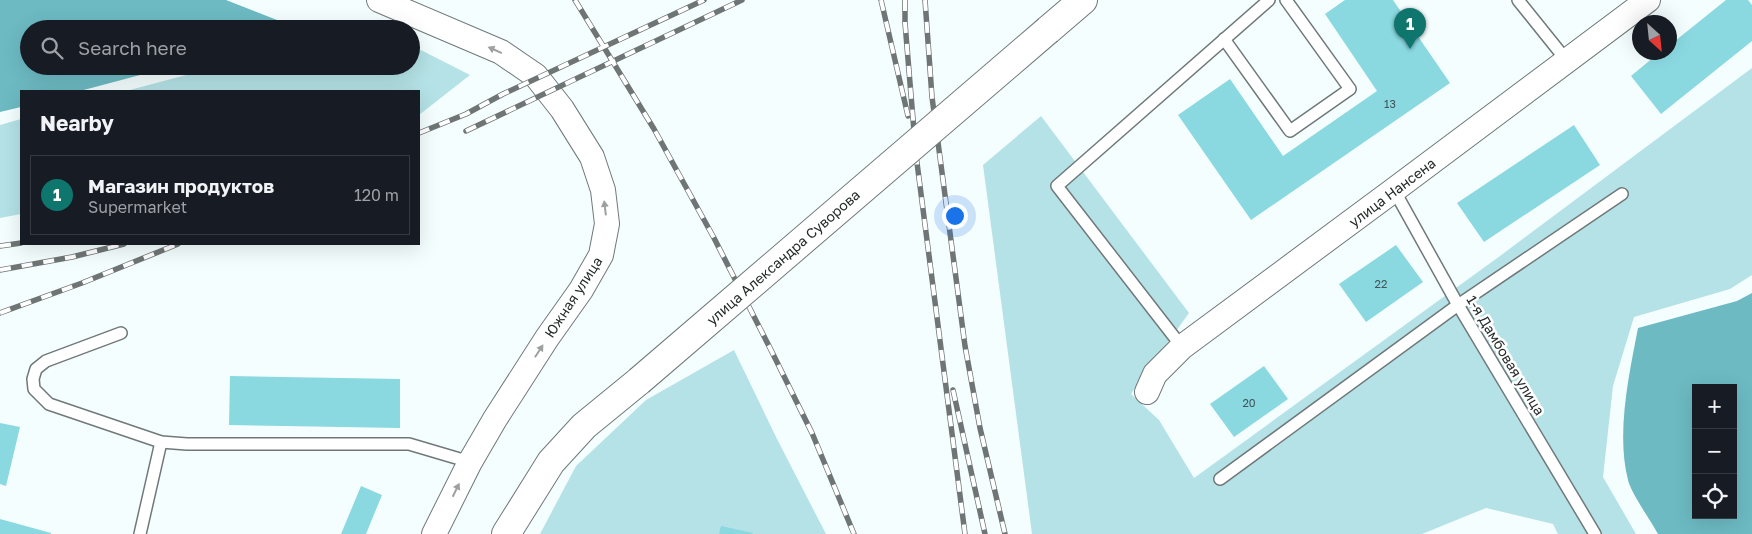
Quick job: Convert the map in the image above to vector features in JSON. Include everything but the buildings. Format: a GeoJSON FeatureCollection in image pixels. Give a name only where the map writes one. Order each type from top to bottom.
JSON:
{"type":"FeatureCollection","features":[{"type":"Feature","properties":{"kind":"main road","name":"улица Александра Суворова"},"geometry":{"type":"LineString","coordinates":[[506,534],[551,462],[584,426],[639,381],[1082,0]]}},
{"type":"Feature","properties":{"kind":"street","name":"Южная улица"},"geometry":{"type":"LineString","coordinates":[[379,0],[502,52],[536,76],[562,109],[592,158],[603,190],[607,224],[601,256],[581,290],[546,338],[495,419],[470,462],[434,534]]}},
{"type":"Feature","properties":{"kind":"street","name":"улица Нансена"},"geometry":{"type":"LineString","coordinates":[[1147,392],[1155,374],[1182,346],[1648,0]]}},
{"type":"Feature","properties":{"kind":"lane"},"geometry":{"type":"LineString","coordinates":[[1182,346],[1057,186],[1269,0]]}},
{"type":"Feature","properties":{"kind":"lane"},"geometry":{"type":"LineString","coordinates":[[1224,39],[1290,131],[1350,89],[1286,0]]}},
{"type":"Feature","properties":{"kind":"lane"},"geometry":{"type":"LineString","coordinates":[[1518,0],[1567,61]]}},
{"type":"Feature","properties":{"kind":"lane","name":"1-я Дамбовая улица"},"geometry":{"type":"LineString","coordinates":[[1394,190],[1458,305],[1595,534]]}},
{"type":"Feature","properties":{"kind":"lane"},"geometry":{"type":"LineString","coordinates":[[1220,479],[1458,305],[1622,194]]}},
{"type":"Feature","properties":{"kind":"lane"},"geometry":{"type":"LineString","coordinates":[[120,332],[46,361],[36,368],[33,379],[34,389],[50,404],[162,442],[186,444],[409,444],[470,462]]}},
{"type":"Feature","properties":{"kind":"lane"},"geometry":{"type":"LineString","coordinates":[[140,534],[162,442]]}},
{"type":"Feature","properties":{"kind":"shaded area"},"geometry":{"type":"Polygon","coordinates":[[[0,0],[226,0],[277,20],[20,20],[20,75],[140,75],[84,90],[20,90],[20,107],[0,112],[0,0]]]}},
{"type":"Feature","properties":{"kind":"shaded area"},"geometry":{"type":"Polygon","coordinates":[[[420,50],[470,75],[420,114],[420,90],[130,90],[186,75],[420,75],[420,50]]]}},
{"type":"Feature","properties":{"kind":"shaded area"},"geometry":{"type":"Polygon","coordinates":[[[1752,68],[1752,275],[1730,289],[1634,317],[1613,386],[1603,477],[1636,534],[1558,534],[1553,524],[1486,508],[1422,534],[1032,534],[983,165],[1041,116],[1189,313],[1131,394],[1159,420],[1194,478],[1500,256],[1752,68]]]}},
{"type":"Feature","properties":{"kind":"shaded area"},"geometry":{"type":"Polygon","coordinates":[[[20,119],[20,214],[0,218],[0,125],[20,119]]]}},
{"type":"Feature","properties":{"kind":"shaded area"},"geometry":{"type":"Polygon","coordinates":[[[1752,293],[1752,534],[1658,534],[1637,499],[1628,480],[1623,443],[1625,404],[1638,328],[1737,301],[1752,293]]]}},
{"type":"Feature","properties":{"kind":"shaded area"},"geometry":{"type":"Polygon","coordinates":[[[734,350],[826,534],[540,534],[576,466],[646,400],[734,350]]]}},
{"type":"Feature","properties":{"kind":"railway"},"geometry":{"type":"LineString","coordinates":[[575,0],[654,129],[714,238],[812,433],[854,534]]}},
{"type":"Feature","properties":{"kind":"railway"},"geometry":{"type":"LineString","coordinates":[[420,133],[466,114],[503,94],[704,0]]}},
{"type":"Feature","properties":{"kind":"railway"},"geometry":{"type":"LineString","coordinates":[[466,131],[742,0]]}},
{"type":"Feature","properties":{"kind":"railway"},"geometry":{"type":"LineString","coordinates":[[881,0],[908,116]]}},
{"type":"Feature","properties":{"kind":"railway"},"geometry":{"type":"LineString","coordinates":[[905,0],[905,23],[916,155],[965,534]]}},
{"type":"Feature","properties":{"kind":"railway"},"geometry":{"type":"LineString","coordinates":[[925,0],[932,97],[965,346],[980,428],[1005,534]]}},
{"type":"Feature","properties":{"kind":"railway"},"geometry":{"type":"LineString","coordinates":[[0,246],[20,243]]}},
{"type":"Feature","properties":{"kind":"railway"},"geometry":{"type":"LineString","coordinates":[[0,270],[72,257],[120,245]]}},
{"type":"Feature","properties":{"kind":"railway"},"geometry":{"type":"LineString","coordinates":[[0,313],[82,283],[176,245]]}},
{"type":"Feature","properties":{"kind":"railway"},"geometry":{"type":"LineString","coordinates":[[953,390],[985,534]]}},
{"type":"Feature","properties":{"kind":"place","name":"Магазин продуктов"},"geometry":{"type":"Point","coordinates":[1410,49]}}]}
